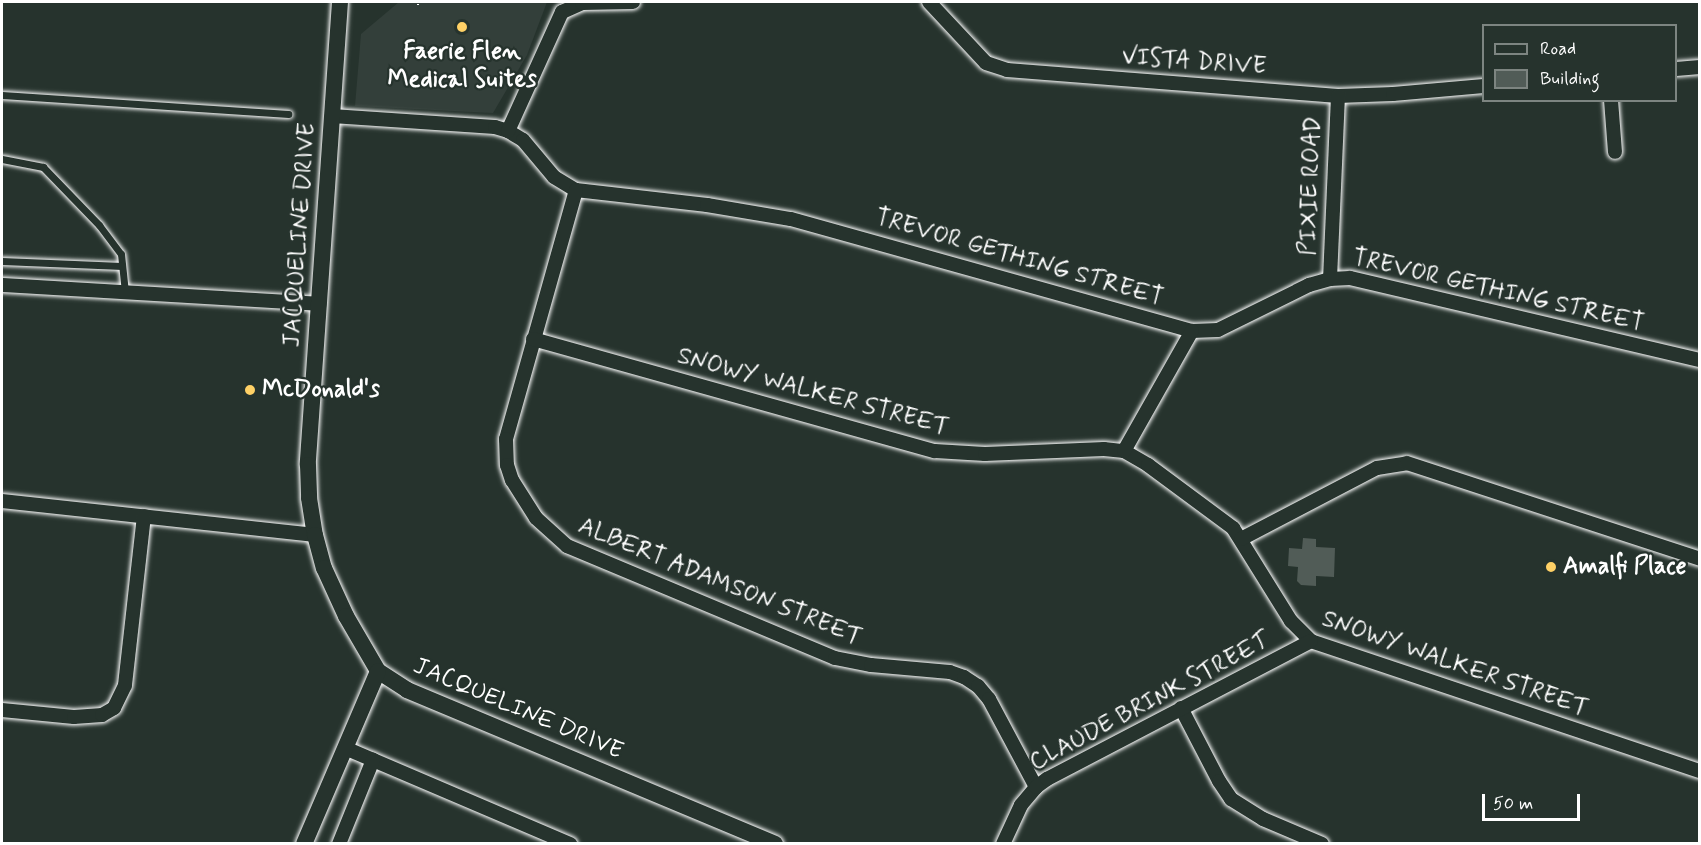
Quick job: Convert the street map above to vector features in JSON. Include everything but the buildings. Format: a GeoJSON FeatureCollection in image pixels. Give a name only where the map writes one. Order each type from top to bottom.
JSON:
{"type":"FeatureCollection","features":[{"type":"Feature","properties":{"kind":"street","name":"JACQUELINE DRIVE"},"geometry":{"type":"LineString","coordinates":[[340,2],[308,465],[309,498],[315,535],[324,568],[360,644],[378,671],[407,690],[775,843]]}},
{"type":"Feature","properties":{"kind":"street"},"geometry":{"type":"LineString","coordinates":[[508,131],[562,12],[582,3],[633,2]]}},
{"type":"Feature","properties":{"kind":"street","name":"VISTA DRIVE"},"geometry":{"type":"LineString","coordinates":[[929,2],[974,52],[986,63],[1000,68],[1338,96],[1482,86]]}},
{"type":"Feature","properties":{"kind":"street"},"geometry":{"type":"LineString","coordinates":[[1677,69],[1700,67]]}},
{"type":"Feature","properties":{"kind":"street","name":"PIXIE ROAD"},"geometry":{"type":"LineString","coordinates":[[1330,279],[1338,96]]}},
{"type":"Feature","properties":{"kind":"street"},"geometry":{"type":"LineString","coordinates":[[1611,102],[1615,152]]}},
{"type":"Feature","properties":{"kind":"street"},"geometry":{"type":"LineString","coordinates":[[332,116],[489,126],[508,131],[523,140],[561,182],[576,190]]}},
{"type":"Feature","properties":{"kind":"street","name":"TREVOR GETHING STREET"},"geometry":{"type":"LineString","coordinates":[[576,190],[707,205],[791,219],[1192,331],[1220,329],[1309,285],[1330,279],[1350,278],[1700,360]]}},
{"type":"Feature","properties":{"kind":"street","name":"ALBERT ADAMSON STREET"},"geometry":{"type":"LineString","coordinates":[[576,190],[507,434],[506,458],[509,472],[518,492],[536,518],[555,538],[578,551],[835,658],[871,666],[951,672],[964,677],[978,686],[989,699],[1036,787]]}},
{"type":"Feature","properties":{"kind":"street"},"geometry":{"type":"LineString","coordinates":[[2,285],[319,304]]}},
{"type":"Feature","properties":{"kind":"street"},"geometry":{"type":"LineString","coordinates":[[1124,451],[1192,331]]}},
{"type":"Feature","properties":{"kind":"street","name":"SNOWY WALKER STREET"},"geometry":{"type":"LineString","coordinates":[[533,339],[934,451],[985,454],[1104,449],[1124,451],[1142,461],[1233,528],[1292,621],[1311,641],[1700,771]]}},
{"type":"Feature","properties":{"kind":"street"},"geometry":{"type":"LineString","coordinates":[[1241,539],[1377,468],[1407,463],[1700,559]]}},
{"type":"Feature","properties":{"kind":"street"},"geometry":{"type":"LineString","coordinates":[[2,501],[315,535]]}},
{"type":"Feature","properties":{"kind":"street"},"geometry":{"type":"LineString","coordinates":[[2,710],[82,717],[102,715],[114,708],[125,685],[144,516]]}},
{"type":"Feature","properties":{"kind":"street","name":"CLAUDE BRINK STREET"},"geometry":{"type":"LineString","coordinates":[[1004,843],[1014,817],[1036,787],[1311,641]]}},
{"type":"Feature","properties":{"kind":"street"},"geometry":{"type":"LineString","coordinates":[[304,843],[378,671]]}},
{"type":"Feature","properties":{"kind":"street"},"geometry":{"type":"LineString","coordinates":[[1181,708],[1219,782],[1231,799],[1257,816],[1322,843]]}},
{"type":"Feature","properties":{"kind":"street"},"geometry":{"type":"LineString","coordinates":[[345,748],[570,843]]}},
{"type":"Feature","properties":{"kind":"street"},"geometry":{"type":"LineString","coordinates":[[339,843],[373,760]]}},
{"type":"Feature","properties":{"kind":"lane"},"geometry":{"type":"LineString","coordinates":[[2,95],[288,114]]}},
{"type":"Feature","properties":{"kind":"lane"},"geometry":{"type":"LineString","coordinates":[[2,159],[43,167],[99,225],[121,254],[125,292]]}},
{"type":"Feature","properties":{"kind":"lane"},"geometry":{"type":"LineString","coordinates":[[2,261],[122,266]]}},
{"type":"Feature","properties":{"kind":"shaded area"},"geometry":{"type":"Polygon","coordinates":[[[399,2],[547,2],[527,55],[493,113],[355,106],[361,34],[399,2]]]}},
{"type":"Feature","properties":{"kind":"place","name":"Faerie Flen Medical Suites"},"geometry":{"type":"Point","coordinates":[462,27]}},
{"type":"Feature","properties":{"kind":"place","name":"McDonald's"},"geometry":{"type":"Point","coordinates":[250,390]}},
{"type":"Feature","properties":{"kind":"place","name":"Amalfi Place"},"geometry":{"type":"Point","coordinates":[1551,567]}}]}
